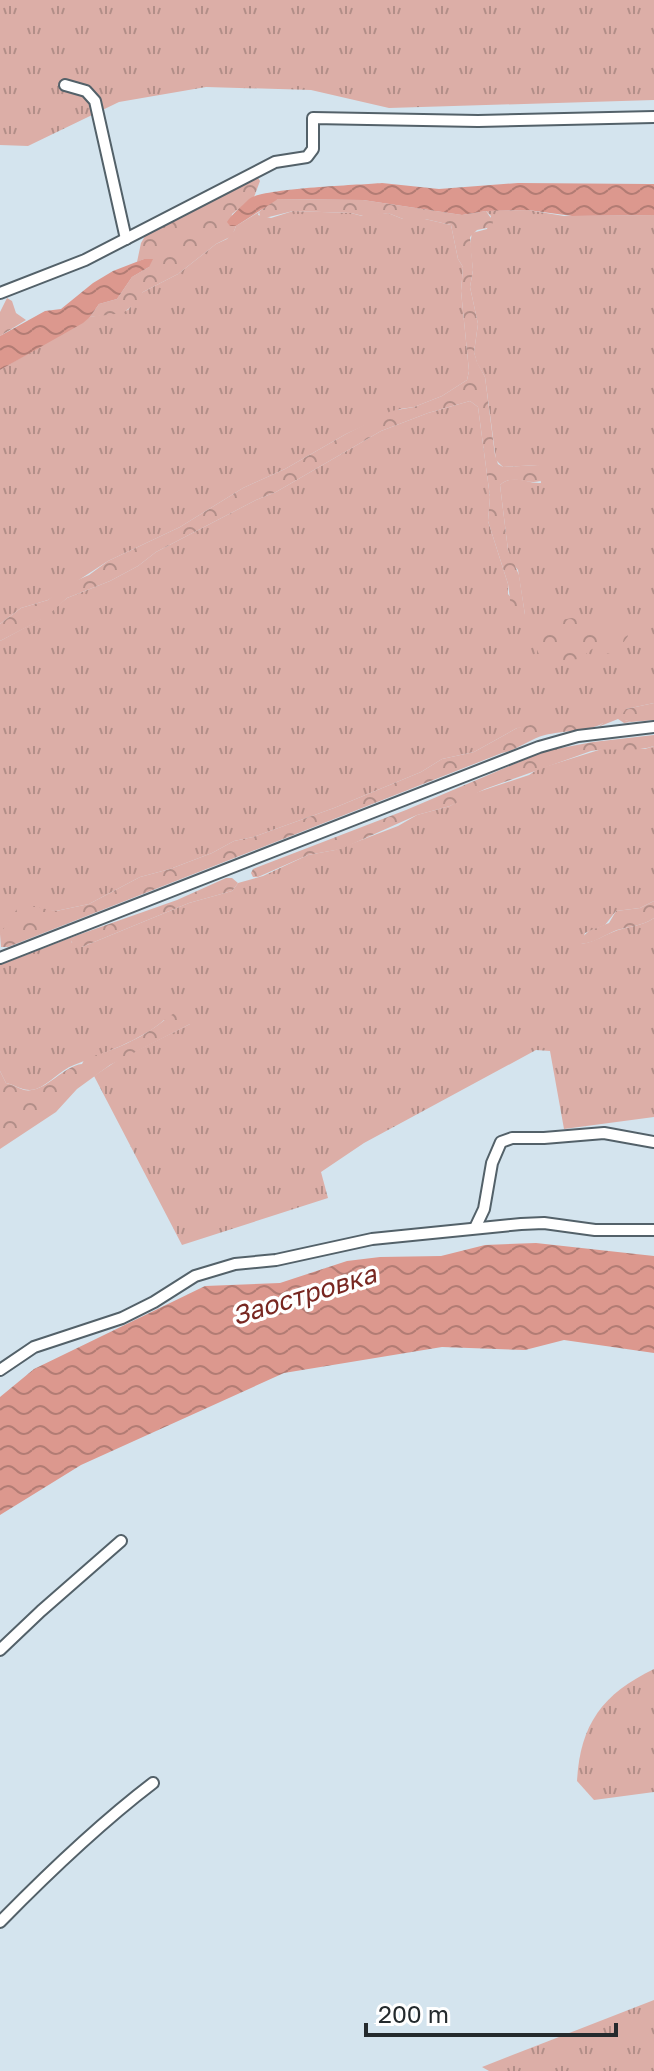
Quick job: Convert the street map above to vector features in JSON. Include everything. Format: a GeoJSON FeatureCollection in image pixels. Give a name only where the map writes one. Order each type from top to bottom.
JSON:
{"type":"FeatureCollection","features":[{"type":"Feature","properties":{"kind":"street"},"geometry":{"type":"LineString","coordinates":[[65,85],[86,91],[95,101],[126,239]]}},
{"type":"Feature","properties":{"kind":"street"},"geometry":{"type":"LineString","coordinates":[[0,293],[85,260],[275,162],[307,157],[313,149],[313,118],[478,121],[654,117]]}},
{"type":"Feature","properties":{"kind":"street"},"geometry":{"type":"LineString","coordinates":[[0,958],[528,751],[578,736],[654,727]]}},
{"type":"Feature","properties":{"kind":"street"},"geometry":{"type":"LineString","coordinates":[[475,1228],[484,1209],[492,1163],[501,1142],[512,1138],[604,1133],[654,1142]]}},
{"type":"Feature","properties":{"kind":"street"},"geometry":{"type":"LineString","coordinates":[[0,1370],[34,1347],[133,1313],[195,1276],[235,1264],[276,1260],[372,1239],[475,1228],[544,1223],[595,1230],[654,1230]]}},
{"type":"Feature","properties":{"kind":"street"},"geometry":{"type":"LineString","coordinates":[[0,1650],[121,1541]]}},
{"type":"Feature","properties":{"kind":"street"},"geometry":{"type":"LineString","coordinates":[[0,1922],[51,1869],[153,1783]]}},
{"type":"Feature","properties":{"kind":"green space"},"geometry":{"type":"Polygon","coordinates":[[[0,0],[654,0],[654,100],[389,108],[311,90],[206,87],[119,102],[28,146],[0,145],[0,0]]]}},
{"type":"Feature","properties":{"kind":"green space"},"geometry":{"type":"Polygon","coordinates":[[[257,176],[260,181],[254,197],[232,214],[230,226],[236,226],[232,236],[216,244],[178,274],[143,292],[137,302],[123,313],[90,317],[99,304],[117,299],[132,277],[149,267],[144,259],[137,262],[141,243],[148,231],[257,176]]]}},
{"type":"Feature","properties":{"kind":"green space"},"geometry":{"type":"Polygon","coordinates":[[[278,199],[363,200],[462,215],[486,211],[493,221],[492,227],[477,230],[470,237],[473,270],[470,287],[478,324],[474,352],[485,377],[498,464],[503,467],[538,465],[545,479],[533,482],[511,480],[500,485],[508,550],[519,575],[525,615],[521,619],[512,614],[508,584],[488,521],[490,497],[478,407],[470,401],[381,431],[276,492],[156,552],[110,581],[67,598],[46,617],[0,641],[0,624],[21,608],[48,600],[64,586],[89,575],[108,561],[180,527],[243,488],[285,469],[346,434],[391,411],[414,407],[442,396],[467,380],[469,371],[461,291],[463,267],[458,259],[451,225],[425,219],[403,219],[388,213],[367,217],[351,213],[293,211],[261,219],[259,212],[278,199]]]}},
{"type":"Feature","properties":{"kind":"green space"},"geometry":{"type":"Polygon","coordinates":[[[528,210],[564,216],[654,215],[654,703],[626,709],[625,720],[631,722],[624,723],[618,719],[598,727],[603,723],[517,728],[474,752],[442,759],[421,772],[334,808],[234,841],[170,869],[140,877],[89,904],[56,911],[18,909],[0,935],[0,641],[41,619],[67,598],[110,581],[156,552],[276,492],[381,431],[470,401],[478,407],[490,497],[488,521],[508,584],[508,594],[525,615],[518,570],[511,562],[508,550],[500,485],[515,479],[541,483],[538,465],[503,467],[496,460],[485,377],[474,352],[478,324],[470,287],[473,270],[470,244],[472,233],[487,229],[491,216],[486,211],[528,210]]]}},
{"type":"Feature","properties":{"kind":"green space"},"geometry":{"type":"Polygon","coordinates":[[[293,211],[362,216],[388,213],[403,219],[425,219],[451,225],[458,259],[463,267],[461,291],[469,371],[467,380],[442,396],[400,409],[346,434],[285,469],[243,488],[180,527],[108,561],[48,600],[21,608],[0,624],[0,370],[90,317],[128,310],[143,292],[178,274],[227,239],[236,226],[259,212],[258,215],[271,218],[293,211]]]}},
{"type":"Feature","properties":{"kind":"green space"},"geometry":{"type":"Polygon","coordinates":[[[7,298],[12,301],[16,313],[26,320],[0,336],[0,312],[7,298]]]}},
{"type":"Feature","properties":{"kind":"green space"},"geometry":{"type":"Polygon","coordinates":[[[572,618],[601,627],[616,625],[626,629],[628,636],[618,650],[607,654],[599,647],[580,659],[562,660],[556,666],[548,666],[536,648],[534,627],[572,618]]]}},
{"type":"Feature","properties":{"kind":"green space"},"geometry":{"type":"Polygon","coordinates":[[[654,703],[654,720],[631,722],[625,720],[622,714],[626,709],[654,703]]]}},
{"type":"Feature","properties":{"kind":"green space"},"geometry":{"type":"Polygon","coordinates":[[[591,714],[603,723],[539,737],[8,947],[1,947],[0,934],[17,909],[30,906],[56,911],[89,904],[140,877],[170,869],[234,841],[334,808],[421,772],[442,759],[474,752],[517,728],[591,714]]]}},
{"type":"Feature","properties":{"kind":"green space"},"geometry":{"type":"Polygon","coordinates":[[[654,735],[654,746],[591,751],[485,789],[450,806],[417,815],[341,849],[308,855],[258,877],[253,877],[251,873],[253,869],[406,810],[545,751],[654,735]]]}},
{"type":"Feature","properties":{"kind":"green space"},"geometry":{"type":"Polygon","coordinates":[[[654,746],[654,901],[640,908],[616,911],[605,925],[585,933],[581,944],[654,918],[654,1117],[564,1129],[550,1051],[536,1050],[364,1143],[321,1172],[328,1198],[182,1245],[94,1076],[118,1060],[190,1024],[164,1020],[133,1040],[69,1067],[36,1089],[6,1083],[0,1071],[0,965],[75,936],[71,942],[82,947],[189,903],[232,891],[238,883],[263,876],[308,855],[335,850],[538,769],[602,749],[645,749],[654,746]]]}},
{"type":"Feature","properties":{"kind":"green space"},"geometry":{"type":"Polygon","coordinates":[[[226,878],[238,883],[232,891],[189,903],[82,947],[75,947],[71,941],[75,936],[177,900],[226,878]]]}},
{"type":"Feature","properties":{"kind":"green space"},"geometry":{"type":"Polygon","coordinates":[[[654,901],[654,918],[650,921],[581,944],[579,940],[589,931],[609,923],[616,911],[640,908],[654,901]]]}},
{"type":"Feature","properties":{"kind":"green space"},"geometry":{"type":"Polygon","coordinates":[[[186,1006],[195,1006],[190,1024],[110,1065],[77,1089],[56,1112],[0,1149],[0,1071],[6,1083],[24,1090],[39,1088],[67,1069],[82,1064],[85,1058],[143,1035],[186,1006]]]}},
{"type":"Feature","properties":{"kind":"green space"},"geometry":{"type":"Polygon","coordinates":[[[654,1669],[654,1792],[594,1800],[577,1781],[583,1743],[589,1728],[597,1713],[620,1689],[654,1669]]]}},
{"type":"Feature","properties":{"kind":"green space"},"geometry":{"type":"Polygon","coordinates":[[[654,2000],[654,2071],[489,2071],[482,2067],[654,2000]]]}},
{"type":"Feature","properties":{"kind":"water"},"geometry":{"type":"Polygon","coordinates":[[[382,183],[439,189],[518,183],[654,184],[654,215],[572,216],[528,210],[462,215],[363,200],[278,199],[236,226],[230,226],[227,222],[249,199],[258,195],[382,183]]]}},
{"type":"Feature","properties":{"kind":"water"},"geometry":{"type":"Polygon","coordinates":[[[144,259],[153,259],[149,267],[132,277],[117,299],[99,304],[83,323],[0,370],[0,336],[45,311],[61,309],[93,283],[144,259]]]}},
{"type":"Feature","properties":{"kind":"water","name":"Заостровка"},"geometry":{"type":"Polygon","coordinates":[[[536,1243],[654,1256],[654,1353],[564,1340],[525,1350],[442,1347],[284,1373],[81,1465],[0,1515],[0,1397],[34,1369],[205,1286],[280,1283],[347,1261],[441,1256],[485,1245],[536,1243]]]}}]}
